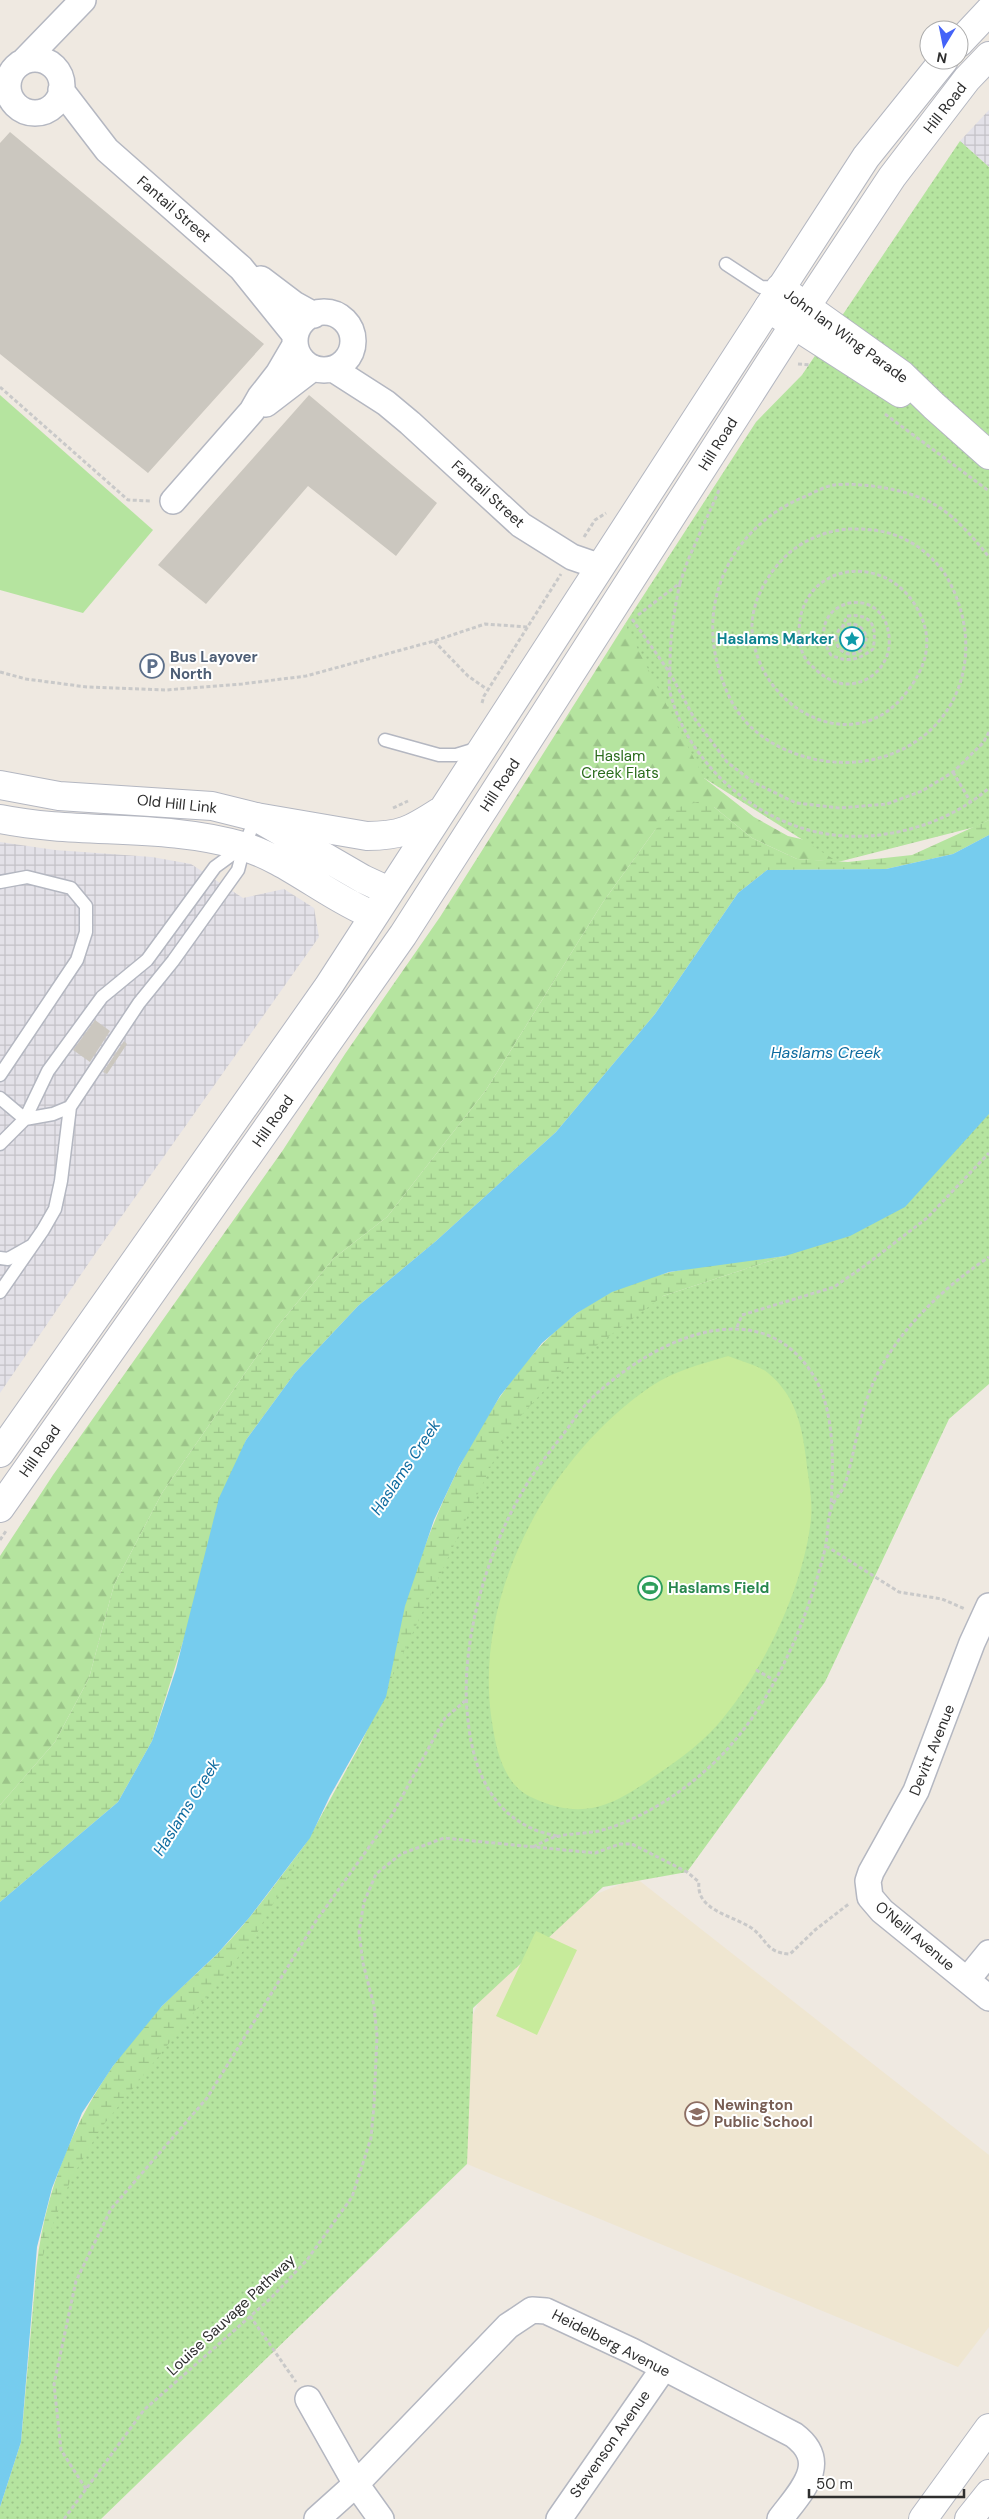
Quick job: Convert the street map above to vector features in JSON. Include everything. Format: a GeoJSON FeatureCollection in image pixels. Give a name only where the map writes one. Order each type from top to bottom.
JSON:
{"type":"FeatureCollection","features":[{"type":"Feature","properties":{"kind":"main road"},"geometry":{"type":"LineString","coordinates":[[969,32],[989,11]]}},
{"type":"Feature","properties":{"kind":"main road","name":"Hill Road"},"geometry":{"type":"LineString","coordinates":[[0,1508],[403,935],[800,315],[892,177],[967,80],[989,56]]}},
{"type":"Feature","properties":{"kind":"main road","name":"Hill Road"},"geometry":{"type":"LineString","coordinates":[[0,1454],[328,987],[373,915],[602,566],[770,294],[866,157],[936,70]]}},
{"type":"Feature","properties":{"kind":"main road","name":"John Ian Wing Parade"},"geometry":{"type":"LineString","coordinates":[[770,294],[800,315],[902,375],[989,455]]}},
{"type":"Feature","properties":{"kind":"main road"},"geometry":{"type":"LineString","coordinates":[[602,566],[643,562]]}},
{"type":"Feature","properties":{"kind":"main road","name":"Old Hill Link"},"geometry":{"type":"LineString","coordinates":[[0,785],[60,796],[212,806],[256,818],[363,879],[420,908]]}},
{"type":"Feature","properties":{"kind":"main road"},"geometry":{"type":"LineString","coordinates":[[256,818],[367,836],[382,836],[399,834],[414,828],[444,809]]}},
{"type":"Feature","properties":{"kind":"main road","name":"Old Hill Link"},"geometry":{"type":"LineString","coordinates":[[0,819],[68,828],[199,836],[244,847],[297,873],[347,904],[373,915],[403,935]]}},
{"type":"Feature","properties":{"kind":"main road"},"geometry":{"type":"LineString","coordinates":[[923,2519],[989,2428]]}},
{"type":"Feature","properties":{"kind":"main road"},"geometry":{"type":"LineString","coordinates":[[969,2519],[989,2494]]}},
{"type":"Feature","properties":{"kind":"street"},"geometry":{"type":"LineString","coordinates":[[83,0],[65,40],[60,82],[55,104],[21,113],[10,97],[8,89],[11,74],[83,0]]}},
{"type":"Feature","properties":{"kind":"street"},"geometry":{"type":"LineString","coordinates":[[11,74],[32,59],[48,62],[60,82]]}},
{"type":"Feature","properties":{"kind":"street","name":"Fantail Street"},"geometry":{"type":"LineString","coordinates":[[60,82],[107,150],[241,268],[265,282],[294,304],[314,314]]}},
{"type":"Feature","properties":{"kind":"street","name":"Fantail Street"},"geometry":{"type":"LineString","coordinates":[[21,113],[107,150]]}},
{"type":"Feature","properties":{"kind":"street","name":"Fantail Street"},"geometry":{"type":"LineString","coordinates":[[241,268],[295,340]]}},
{"type":"Feature","properties":{"kind":"street"},"geometry":{"type":"LineString","coordinates":[[173,502],[252,411],[260,397],[278,374],[305,319],[314,314],[332,314],[340,317],[351,332],[352,349],[341,364],[323,368],[252,411]]}},
{"type":"Feature","properties":{"kind":"street"},"geometry":{"type":"LineString","coordinates":[[295,340],[305,363],[323,368]]}},
{"type":"Feature","properties":{"kind":"street","name":"Fantail Street"},"geometry":{"type":"LineString","coordinates":[[352,349],[381,391],[386,403]]}},
{"type":"Feature","properties":{"kind":"street","name":"Fantail Street"},"geometry":{"type":"LineString","coordinates":[[323,368],[386,403],[521,525],[572,557],[602,566]]}},
{"type":"Feature","properties":{"kind":"street","name":"Devitt Avenue"},"geometry":{"type":"LineString","coordinates":[[868,1889],[871,1872],[908,1808],[979,1644],[989,1606]]}},
{"type":"Feature","properties":{"kind":"street","name":"O'Neill Avenue"},"geometry":{"type":"LineString","coordinates":[[868,1889],[870,1897],[882,1911],[989,1998]]}},
{"type":"Feature","properties":{"kind":"street","name":"O'Neill Avenue"},"geometry":{"type":"LineString","coordinates":[[967,1980],[989,1953]]}},
{"type":"Feature","properties":{"kind":"street","name":"Heidelberg Avenue"},"geometry":{"type":"LineString","coordinates":[[317,2519],[356,2484],[508,2326],[532,2310],[546,2310],[632,2351],[662,2369],[794,2435],[805,2443],[812,2454],[807,2482],[780,2519]]}},
{"type":"Feature","properties":{"kind":"street","name":"Stevenson Avenue"},"geometry":{"type":"LineString","coordinates":[[559,2519],[662,2369]]}},
{"type":"Feature","properties":{"kind":"street"},"geometry":{"type":"LineString","coordinates":[[308,2399],[356,2484],[381,2519]]}},
{"type":"Feature","properties":{"kind":"lane"},"geometry":{"type":"LineString","coordinates":[[726,264],[770,294]]}},
{"type":"Feature","properties":{"kind":"lane"},"geometry":{"type":"LineString","coordinates":[[385,740],[439,755],[456,756],[485,746]]}},
{"type":"Feature","properties":{"kind":"lane"},"geometry":{"type":"LineString","coordinates":[[0,1292],[33,1245],[55,1209],[70,1108],[139,1003],[238,870],[244,847],[256,818]]}},
{"type":"Feature","properties":{"kind":"lane"},"geometry":{"type":"LineString","coordinates":[[0,1144],[25,1119],[48,1070],[102,997],[147,960],[215,867],[244,847]]}},
{"type":"Feature","properties":{"kind":"lane"},"geometry":{"type":"LineString","coordinates":[[0,882],[27,877],[71,888],[86,906],[86,932],[77,960],[0,1075]]}},
{"type":"Feature","properties":{"kind":"lane"},"geometry":{"type":"LineString","coordinates":[[176,921],[192,934]]}},
{"type":"Feature","properties":{"kind":"lane"},"geometry":{"type":"LineString","coordinates":[[147,960],[163,973]]}},
{"type":"Feature","properties":{"kind":"lane"},"geometry":{"type":"LineString","coordinates":[[0,1098],[25,1119]]}},
{"type":"Feature","properties":{"kind":"lane"},"geometry":{"type":"LineString","coordinates":[[25,1119],[53,1114],[70,1108]]}},
{"type":"Feature","properties":{"kind":"lane"},"geometry":{"type":"LineString","coordinates":[[0,1258],[8,1259],[33,1245]]}},
{"type":"Feature","properties":{"kind":"path"},"geometry":{"type":"LineString","coordinates":[[792,372],[798,364],[812,365]]}},
{"type":"Feature","properties":{"kind":"path"},"geometry":{"type":"LineString","coordinates":[[0,387],[128,500],[173,502]]}},
{"type":"Feature","properties":{"kind":"path"},"geometry":{"type":"LineString","coordinates":[[882,412],[989,491]]}},
{"type":"Feature","properties":{"kind":"path"},"geometry":{"type":"LineString","coordinates":[[842,628],[852,625],[864,632],[866,639],[860,651],[848,654],[840,649],[836,641],[847,616],[859,615],[869,620],[876,633],[873,649],[861,658],[848,661],[831,655],[823,638],[826,618],[836,608],[854,602],[863,603],[881,613],[889,629],[888,654],[884,664],[874,675],[848,684],[822,675],[806,661],[800,650],[800,613],[815,588],[833,576],[864,571],[878,573],[904,588],[924,621],[928,648],[926,659],[918,677],[903,698],[886,712],[869,720],[851,723],[826,722],[799,713],[780,696],[764,673],[756,654],[752,624],[761,590],[783,559],[798,546],[820,536],[846,529],[872,529],[903,536],[931,555],[952,586],[968,619],[969,650],[964,680],[945,716],[922,739],[890,756],[860,763],[818,761],[789,751],[752,728],[732,702],[722,679],[712,641],[714,602],[728,561],[754,530],[787,505],[831,485],[880,487],[928,501],[967,530],[989,557]]}},
{"type":"Feature","properties":{"kind":"path"},"geometry":{"type":"LineString","coordinates":[[720,487],[688,560],[680,583],[670,629],[670,690],[682,723],[700,755],[736,793],[783,821],[827,834],[883,835],[928,824],[970,801],[989,788]]}},
{"type":"Feature","properties":{"kind":"path"},"geometry":{"type":"LineString","coordinates":[[680,583],[659,601],[632,618],[670,673],[694,718],[727,762],[753,782],[796,803],[839,808],[887,804],[922,791],[953,772],[983,743],[989,732]]}},
{"type":"Feature","properties":{"kind":"path"},"geometry":{"type":"LineString","coordinates":[[480,712],[484,696],[546,599]]}},
{"type":"Feature","properties":{"kind":"path"},"geometry":{"type":"LineString","coordinates":[[0,672],[26,679],[87,686],[166,690],[242,684],[306,676],[434,642],[485,624],[528,627]]}},
{"type":"Feature","properties":{"kind":"path"},"geometry":{"type":"LineString","coordinates":[[434,642],[468,676],[488,690]]}},
{"type":"Feature","properties":{"kind":"path"},"geometry":{"type":"LineString","coordinates":[[953,772],[970,801]]}},
{"type":"Feature","properties":{"kind":"path"},"geometry":{"type":"LineString","coordinates":[[390,809],[412,799]]}},
{"type":"Feature","properties":{"kind":"path"},"geometry":{"type":"LineString","coordinates":[[737,1327],[742,1315],[834,1287],[864,1267],[927,1218],[989,1152]]}},
{"type":"Feature","properties":{"kind":"path"},"geometry":{"type":"LineString","coordinates":[[831,1508],[846,1484],[862,1409],[880,1370],[912,1324],[939,1296],[965,1273],[989,1257]]}},
{"type":"Feature","properties":{"kind":"path"},"geometry":{"type":"LineString","coordinates":[[533,1847],[557,1836],[598,1831],[625,1822],[670,1798],[705,1771],[734,1743],[787,1660],[813,1593],[826,1546],[834,1459],[829,1420],[815,1379],[792,1349],[761,1334],[737,1327],[719,1328],[688,1337],[654,1352],[620,1375],[589,1401],[544,1459],[520,1495],[493,1559],[473,1628],[468,1663],[465,1701],[474,1761],[487,1789],[505,1811],[530,1828],[557,1836]]}},
{"type":"Feature","properties":{"kind":"path"},"geometry":{"type":"LineString","coordinates":[[826,1546],[899,1592],[942,1599],[965,1609],[979,1644]]}},
{"type":"Feature","properties":{"kind":"path"},"geometry":{"type":"LineString","coordinates":[[756,1670],[774,1680]]}},
{"type":"Feature","properties":{"kind":"path"},"geometry":{"type":"LineString","coordinates":[[86,2489],[61,2450],[54,2384],[76,2281],[111,2209],[207,2098],[316,1921],[392,1816],[445,1718],[465,1701]]}},
{"type":"Feature","properties":{"kind":"path","name":"Louise Sauvage Pathway"},"geometry":{"type":"LineString","coordinates":[[64,2519],[144,2410],[250,2316],[307,2260],[352,2198],[371,2138],[377,2036],[374,2006],[363,1963],[359,1932],[364,1902],[376,1874],[401,1854],[444,1838],[594,1853],[620,1844],[632,1844],[687,1872],[699,1882],[698,1891],[706,1903],[752,1928],[764,1944],[778,1954],[790,1954],[815,1930],[868,1889]]}},
{"type":"Feature","properties":{"kind":"path"},"geometry":{"type":"LineString","coordinates":[[250,2316],[308,2399]]}},
{"type":"Feature","properties":{"kind":"shaded area"},"geometry":{"type":"Polygon","coordinates":[[[989,110],[989,167],[960,141],[989,110]]]}},
{"type":"Feature","properties":{"kind":"shaded area"},"geometry":{"type":"Polygon","coordinates":[[[0,842],[55,850],[152,857],[191,864],[243,898],[284,889],[314,908],[319,937],[95,1254],[0,1393],[0,842]]]}},
{"type":"Feature","properties":{"kind":"shaded area","name":"Newington Public School"},"geometry":{"type":"Polygon","coordinates":[[[636,1878],[989,2155],[989,2327],[958,2367],[467,2164],[461,2142],[462,2040],[489,1978],[552,1912],[636,1878]]]}},
{"type":"Feature","properties":{"kind":"green space"},"geometry":{"type":"Polygon","coordinates":[[[960,141],[989,167],[989,820],[975,827],[838,862],[704,778],[625,624],[756,422],[802,375],[960,141]]]}},
{"type":"Feature","properties":{"kind":"green space"},"geometry":{"type":"Polygon","coordinates":[[[0,395],[153,530],[83,613],[0,590],[0,395]]]}},
{"type":"Feature","properties":{"kind":"green space","name":"Haslam Creek Flats"},"geometry":{"type":"Polygon","coordinates":[[[625,624],[640,645],[706,771],[704,778],[754,817],[788,836],[839,848],[838,862],[797,859],[752,838],[714,807],[655,830],[603,902],[486,1090],[387,1217],[334,1258],[277,1327],[162,1493],[114,1585],[89,1678],[55,1742],[0,1805],[0,1556],[53,1475],[283,1150],[345,1054],[440,917],[625,624]]]}},
{"type":"Feature","properties":{"kind":"green space"},"geometry":{"type":"Polygon","coordinates":[[[701,801],[714,807],[752,838],[797,859],[848,862],[912,855],[989,820],[989,835],[953,854],[886,869],[767,870],[738,893],[655,1014],[556,1132],[436,1241],[358,1306],[295,1373],[246,1440],[152,1741],[118,1802],[0,1902],[0,1805],[55,1742],[89,1678],[114,1585],[162,1493],[277,1327],[334,1258],[387,1217],[486,1090],[603,902],[655,830],[679,807],[701,801]]]}},
{"type":"Feature","properties":{"kind":"green space"},"geometry":{"type":"Polygon","coordinates":[[[989,1113],[989,1384],[949,1419],[825,1682],[687,1872],[603,1887],[473,2008],[467,2164],[101,2519],[0,2519],[0,2507],[21,2442],[35,2285],[49,2234],[71,2179],[101,2128],[256,1935],[361,1743],[508,1430],[561,1372],[663,1296],[785,1256],[989,1113]]]}},
{"type":"Feature","properties":{"kind":"green space"},"geometry":{"type":"Polygon","coordinates":[[[785,1256],[663,1296],[386,1697],[405,1604],[436,1517],[481,1427],[508,1386],[538,1348],[573,1316],[611,1292],[632,1283],[696,1267],[785,1256]]]}},
{"type":"Feature","properties":{"kind":"green space","name":"Haslams Field"},"geometry":{"type":"Polygon","coordinates":[[[728,1356],[759,1368],[768,1373],[777,1382],[785,1391],[796,1411],[802,1434],[811,1496],[811,1519],[800,1571],[781,1624],[740,1697],[717,1726],[683,1756],[640,1787],[611,1802],[597,1807],[582,1809],[551,1805],[533,1798],[515,1785],[508,1776],[499,1755],[492,1722],[489,1675],[494,1627],[506,1580],[525,1534],[550,1491],[579,1451],[613,1416],[659,1381],[688,1368],[728,1356]]]}},
{"type":"Feature","properties":{"kind":"green space"},"geometry":{"type":"Polygon","coordinates":[[[310,1838],[288,1885],[35,2285],[39,2246],[59,2170],[74,2134],[92,2099],[113,2066],[137,2035],[163,2005],[230,1940],[254,1912],[310,1838]]]}},
{"type":"Feature","properties":{"kind":"green space"},"geometry":{"type":"Polygon","coordinates":[[[536,1931],[577,1950],[537,2035],[496,2016],[536,1931]]]}},
{"type":"Feature","properties":{"kind":"water","name":"Haslams Creek"},"geometry":{"type":"Polygon","coordinates":[[[989,835],[989,1114],[905,1207],[850,1236],[785,1256],[669,1272],[612,1292],[577,1313],[542,1343],[500,1396],[459,1467],[434,1520],[405,1606],[386,1697],[330,1796],[310,1838],[249,1918],[218,1953],[162,2006],[113,2066],[82,2113],[52,2188],[37,2247],[21,2442],[0,2507],[0,1902],[118,1802],[152,1741],[176,1669],[219,1498],[246,1440],[295,1373],[358,1306],[436,1241],[556,1132],[655,1014],[738,893],[767,870],[886,869],[953,854],[989,835]]]}},
{"type":"Feature","properties":{"kind":"building"},"geometry":{"type":"Polygon","coordinates":[[[10,132],[264,344],[148,473],[0,354],[0,143],[10,132]]]}},
{"type":"Feature","properties":{"kind":"building"},"geometry":{"type":"Polygon","coordinates":[[[309,395],[437,503],[396,556],[308,486],[206,604],[158,565],[309,395]]]}},
{"type":"Feature","properties":{"kind":"building"},"geometry":{"type":"Polygon","coordinates":[[[95,1020],[110,1031],[90,1062],[73,1050],[95,1020]]]}},
{"type":"Feature","properties":{"kind":"building"},"geometry":{"type":"Polygon","coordinates":[[[124,1041],[127,1044],[107,1074],[103,1072],[124,1041]]]}},
{"type":"Feature","properties":{"kind":"place","name":"Haslams Marker"},"geometry":{"type":"Point","coordinates":[852,639]}},
{"type":"Feature","properties":{"kind":"place","name":"Bus Layover North"},"geometry":{"type":"Point","coordinates":[152,666]}},
{"type":"Feature","properties":{"kind":"place","name":"Haslams Field"},"geometry":{"type":"Point","coordinates":[650,1588]}},
{"type":"Feature","properties":{"kind":"place","name":"Newington Public School"},"geometry":{"type":"Point","coordinates":[697,2114]}}]}
